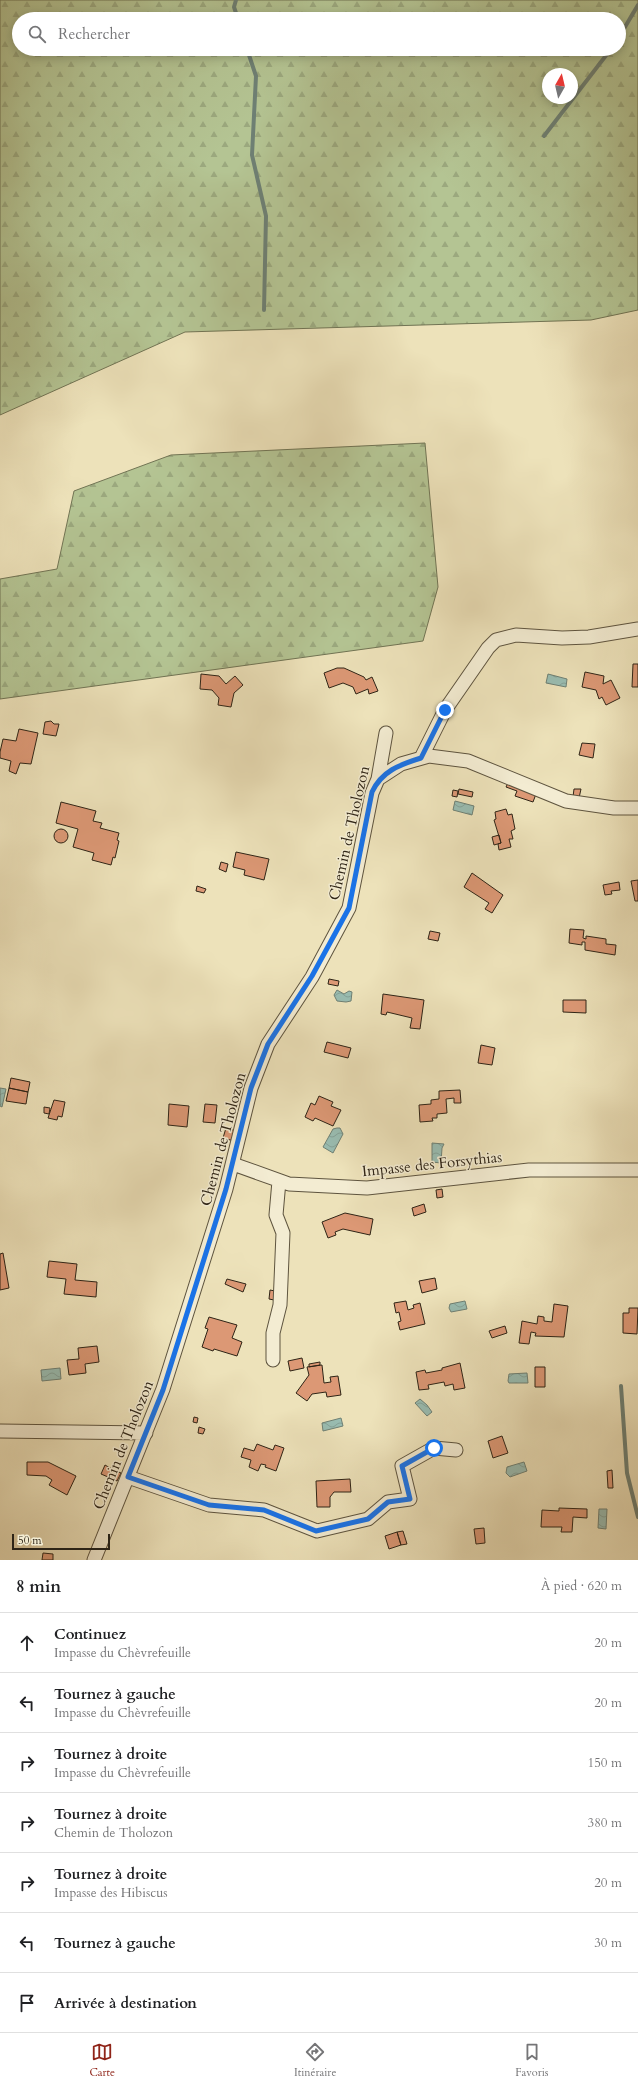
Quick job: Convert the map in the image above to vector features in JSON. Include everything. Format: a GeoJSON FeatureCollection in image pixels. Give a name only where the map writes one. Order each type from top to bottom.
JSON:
{"type":"FeatureCollection","features":[{"type":"Feature","properties":{"kind":"street"},"geometry":{"type":"LineString","coordinates":[[421,758],[445,710],[488,648],[496,640],[516,635],[562,638],[590,637],[638,629]]}},
{"type":"Feature","properties":{"kind":"street","name":"Chemin de Tholozon"},"geometry":{"type":"LineString","coordinates":[[94,1560],[163,1390],[233,1164],[251,1088],[268,1044],[312,976],[349,908],[372,792],[378,779],[386,733]]}},
{"type":"Feature","properties":{"kind":"street"},"geometry":{"type":"LineString","coordinates":[[378,779],[401,764],[429,756],[468,761],[566,801],[614,808],[638,808]]}},
{"type":"Feature","properties":{"kind":"street","name":"Impasse des Forsythias"},"geometry":{"type":"LineString","coordinates":[[233,1164],[289,1184],[367,1188],[529,1170],[638,1170]]}},
{"type":"Feature","properties":{"kind":"street"},"geometry":{"type":"LineString","coordinates":[[273,1360],[273,1333],[280,1305],[283,1233],[276,1216],[279,1181]]}},
{"type":"Feature","properties":{"kind":"street"},"geometry":{"type":"LineString","coordinates":[[0,1432],[146,1433]]}},
{"type":"Feature","properties":{"kind":"street"},"geometry":{"type":"LineString","coordinates":[[128,1477],[209,1505],[264,1510],[316,1531],[368,1519],[388,1502],[410,1499],[402,1466],[434,1448],[456,1450]]}},
{"type":"Feature","properties":{"kind":"green space"},"geometry":{"type":"Polygon","coordinates":[[[0,0],[638,0],[638,310],[591,320],[185,332],[0,415],[0,0]]]}},
{"type":"Feature","properties":{"kind":"green space"},"geometry":{"type":"Polygon","coordinates":[[[425,443],[438,587],[423,641],[0,699],[0,579],[57,569],[74,491],[171,455],[425,443]]]}},
{"type":"Feature","properties":{"kind":"water"},"geometry":{"type":"Polygon","coordinates":[[[548,674],[567,679],[566,687],[546,683],[548,674]]]}},
{"type":"Feature","properties":{"kind":"water"},"geometry":{"type":"Polygon","coordinates":[[[455,801],[474,806],[472,815],[453,810],[455,801]]]}},
{"type":"Feature","properties":{"kind":"water"},"geometry":{"type":"Polygon","coordinates":[[[337,990],[344,994],[349,991],[352,992],[351,1001],[337,1001],[334,995],[337,990]]]}},
{"type":"Feature","properties":{"kind":"water"},"geometry":{"type":"Polygon","coordinates":[[[0,1088],[6,1089],[2,1107],[0,1106],[0,1088]]]}},
{"type":"Feature","properties":{"kind":"water"},"geometry":{"type":"Polygon","coordinates":[[[340,1128],[343,1134],[333,1153],[323,1147],[333,1129],[340,1128]]]}},
{"type":"Feature","properties":{"kind":"water"},"geometry":{"type":"Polygon","coordinates":[[[432,1143],[444,1144],[442,1148],[441,1163],[432,1162],[432,1143]]]}},
{"type":"Feature","properties":{"kind":"water"},"geometry":{"type":"Polygon","coordinates":[[[465,1301],[467,1309],[451,1312],[449,1308],[450,1304],[465,1301]]]}},
{"type":"Feature","properties":{"kind":"water"},"geometry":{"type":"Polygon","coordinates":[[[60,1368],[61,1379],[42,1381],[41,1370],[60,1368]]]}},
{"type":"Feature","properties":{"kind":"water"},"geometry":{"type":"Polygon","coordinates":[[[527,1373],[528,1383],[509,1383],[508,1381],[509,1374],[527,1373]]]}},
{"type":"Feature","properties":{"kind":"water"},"geometry":{"type":"Polygon","coordinates":[[[420,1399],[432,1412],[427,1416],[415,1403],[420,1399]]]}},
{"type":"Feature","properties":{"kind":"water"},"geometry":{"type":"Polygon","coordinates":[[[341,1418],[343,1426],[323,1431],[322,1423],[341,1418]]]}},
{"type":"Feature","properties":{"kind":"water"},"geometry":{"type":"Polygon","coordinates":[[[524,1462],[527,1471],[510,1477],[506,1473],[507,1467],[524,1462]]]}},
{"type":"Feature","properties":{"kind":"water"},"geometry":{"type":"Polygon","coordinates":[[[599,1509],[607,1509],[606,1529],[598,1528],[599,1509]]]}},
{"type":"Feature","properties":{"kind":"building"},"geometry":{"type":"Polygon","coordinates":[[[633,664],[638,664],[638,687],[632,687],[633,664]]]}},
{"type":"Feature","properties":{"kind":"building"},"geometry":{"type":"Polygon","coordinates":[[[337,668],[344,668],[364,677],[366,680],[372,677],[378,691],[369,694],[368,689],[356,694],[353,687],[343,683],[329,688],[324,673],[337,668]]]}},
{"type":"Feature","properties":{"kind":"building"},"geometry":{"type":"Polygon","coordinates":[[[585,672],[604,676],[603,684],[611,680],[620,698],[606,705],[602,697],[599,699],[596,690],[582,687],[585,672]]]}},
{"type":"Feature","properties":{"kind":"building"},"geometry":{"type":"Polygon","coordinates":[[[201,674],[219,676],[226,684],[235,676],[243,685],[234,693],[231,707],[218,705],[219,698],[212,690],[200,689],[201,674]]]}},
{"type":"Feature","properties":{"kind":"building"},"geometry":{"type":"Polygon","coordinates":[[[51,721],[54,724],[59,724],[56,736],[43,734],[45,722],[51,721]]]}},
{"type":"Feature","properties":{"kind":"building"},"geometry":{"type":"Polygon","coordinates":[[[19,729],[38,733],[31,764],[20,763],[16,774],[9,771],[11,761],[0,758],[0,752],[3,739],[16,741],[19,729]]]}},
{"type":"Feature","properties":{"kind":"building"},"geometry":{"type":"Polygon","coordinates":[[[582,743],[595,744],[593,758],[579,755],[582,743]]]}},
{"type":"Feature","properties":{"kind":"building"},"geometry":{"type":"Polygon","coordinates":[[[508,783],[536,794],[533,802],[515,796],[517,791],[506,787],[508,783]]]}},
{"type":"Feature","properties":{"kind":"building"},"geometry":{"type":"Polygon","coordinates":[[[459,789],[473,792],[472,797],[458,794],[459,789]]]}},
{"type":"Feature","properties":{"kind":"building"},"geometry":{"type":"Polygon","coordinates":[[[574,789],[581,789],[579,798],[573,797],[574,789]]]}},
{"type":"Feature","properties":{"kind":"building"},"geometry":{"type":"Polygon","coordinates":[[[453,790],[458,791],[457,797],[452,796],[453,790]]]}},
{"type":"Feature","properties":{"kind":"building"},"geometry":{"type":"Polygon","coordinates":[[[61,802],[96,811],[93,821],[102,823],[100,828],[119,833],[117,840],[119,841],[115,858],[113,857],[111,865],[92,860],[94,853],[73,847],[78,829],[56,823],[61,802]]]}},
{"type":"Feature","properties":{"kind":"building"},"geometry":{"type":"Polygon","coordinates":[[[506,809],[508,815],[512,814],[515,829],[511,831],[513,839],[509,839],[511,847],[499,850],[498,844],[501,843],[494,820],[496,819],[495,812],[506,809]]]}},
{"type":"Feature","properties":{"kind":"building"},"geometry":{"type":"Polygon","coordinates":[[[61,829],[66,831],[68,836],[66,841],[61,843],[56,841],[54,836],[56,831],[61,829]]]}},
{"type":"Feature","properties":{"kind":"building"},"geometry":{"type":"Polygon","coordinates":[[[499,835],[501,843],[494,845],[492,837],[499,835]]]}},
{"type":"Feature","properties":{"kind":"building"},"geometry":{"type":"Polygon","coordinates":[[[236,852],[269,859],[264,880],[244,875],[245,870],[233,867],[236,852]]]}},
{"type":"Feature","properties":{"kind":"building"},"geometry":{"type":"Polygon","coordinates":[[[221,862],[228,864],[226,872],[219,869],[221,862]]]}},
{"type":"Feature","properties":{"kind":"building"},"geometry":{"type":"Polygon","coordinates":[[[472,873],[503,895],[492,913],[485,909],[489,903],[464,887],[472,873]]]}},
{"type":"Feature","properties":{"kind":"building"},"geometry":{"type":"Polygon","coordinates":[[[638,880],[638,901],[635,901],[631,881],[638,880]]]}},
{"type":"Feature","properties":{"kind":"building"},"geometry":{"type":"Polygon","coordinates":[[[619,882],[620,890],[611,891],[612,894],[605,895],[603,885],[619,882]]]}},
{"type":"Feature","properties":{"kind":"building"},"geometry":{"type":"Polygon","coordinates":[[[197,886],[206,889],[204,893],[196,891],[197,886]]]}},
{"type":"Feature","properties":{"kind":"building"},"geometry":{"type":"Polygon","coordinates":[[[570,929],[584,930],[583,938],[586,939],[586,936],[606,939],[606,944],[616,945],[615,955],[585,950],[585,942],[582,942],[582,945],[569,943],[570,929]]]}},
{"type":"Feature","properties":{"kind":"building"},"geometry":{"type":"Polygon","coordinates":[[[430,931],[440,933],[438,941],[428,939],[430,931]]]}},
{"type":"Feature","properties":{"kind":"building"},"geometry":{"type":"Polygon","coordinates":[[[329,979],[339,981],[338,986],[328,984],[329,979]]]}},
{"type":"Feature","properties":{"kind":"building"},"geometry":{"type":"Polygon","coordinates":[[[383,994],[424,1000],[420,1029],[410,1028],[412,1018],[387,1012],[386,1015],[381,1014],[383,994]]]}},
{"type":"Feature","properties":{"kind":"building"},"geometry":{"type":"Polygon","coordinates":[[[563,1000],[586,1000],[586,1013],[563,1012],[563,1000]]]}},
{"type":"Feature","properties":{"kind":"building"},"geometry":{"type":"Polygon","coordinates":[[[327,1042],[351,1048],[348,1058],[324,1052],[327,1042]]]}},
{"type":"Feature","properties":{"kind":"building"},"geometry":{"type":"Polygon","coordinates":[[[481,1045],[495,1048],[492,1065],[478,1063],[481,1045]]]}},
{"type":"Feature","properties":{"kind":"building"},"geometry":{"type":"Polygon","coordinates":[[[11,1078],[30,1082],[28,1092],[9,1088],[11,1078]]]}},
{"type":"Feature","properties":{"kind":"building"},"geometry":{"type":"Polygon","coordinates":[[[9,1088],[28,1092],[26,1104],[6,1101],[9,1088]]]}},
{"type":"Feature","properties":{"kind":"building"},"geometry":{"type":"Polygon","coordinates":[[[460,1090],[461,1103],[454,1103],[454,1098],[446,1099],[447,1113],[437,1114],[437,1118],[432,1118],[433,1121],[420,1122],[419,1105],[431,1104],[431,1100],[439,1099],[439,1091],[460,1090]]]}},
{"type":"Feature","properties":{"kind":"building"},"geometry":{"type":"Polygon","coordinates":[[[319,1096],[333,1102],[331,1106],[341,1110],[333,1126],[315,1118],[313,1121],[305,1117],[311,1103],[315,1105],[319,1096]]]}},
{"type":"Feature","properties":{"kind":"building"},"geometry":{"type":"Polygon","coordinates":[[[54,1100],[65,1102],[62,1117],[58,1116],[57,1120],[48,1118],[54,1100]]]}},
{"type":"Feature","properties":{"kind":"building"},"geometry":{"type":"Polygon","coordinates":[[[169,1104],[189,1106],[187,1127],[168,1125],[169,1104]]]}},
{"type":"Feature","properties":{"kind":"building"},"geometry":{"type":"Polygon","coordinates":[[[205,1104],[217,1105],[215,1123],[203,1122],[205,1104]]]}},
{"type":"Feature","properties":{"kind":"building"},"geometry":{"type":"Polygon","coordinates":[[[44,1107],[50,1108],[49,1114],[44,1113],[44,1107]]]}},
{"type":"Feature","properties":{"kind":"building"},"geometry":{"type":"Polygon","coordinates":[[[226,1128],[236,1131],[234,1141],[223,1138],[226,1128]]]}},
{"type":"Feature","properties":{"kind":"building"},"geometry":{"type":"Polygon","coordinates":[[[442,1189],[443,1197],[437,1198],[436,1190],[442,1189]]]}},
{"type":"Feature","properties":{"kind":"building"},"geometry":{"type":"Polygon","coordinates":[[[424,1204],[426,1212],[414,1216],[412,1208],[424,1204]]]}},
{"type":"Feature","properties":{"kind":"building"},"geometry":{"type":"Polygon","coordinates":[[[345,1213],[373,1219],[370,1235],[343,1229],[335,1232],[336,1235],[328,1238],[322,1222],[345,1213]]]}},
{"type":"Feature","properties":{"kind":"building"},"geometry":{"type":"Polygon","coordinates":[[[3,1253],[9,1288],[0,1290],[0,1254],[3,1253]]]}},
{"type":"Feature","properties":{"kind":"building"},"geometry":{"type":"Polygon","coordinates":[[[49,1261],[77,1264],[75,1280],[97,1282],[96,1297],[64,1294],[66,1279],[47,1277],[49,1261]]]}},
{"type":"Feature","properties":{"kind":"building"},"geometry":{"type":"Polygon","coordinates":[[[435,1278],[437,1289],[422,1293],[419,1281],[435,1278]]]}},
{"type":"Feature","properties":{"kind":"building"},"geometry":{"type":"Polygon","coordinates":[[[227,1279],[246,1284],[243,1292],[225,1284],[227,1279]]]}},
{"type":"Feature","properties":{"kind":"building"},"geometry":{"type":"Polygon","coordinates":[[[270,1290],[275,1291],[274,1300],[269,1299],[270,1290]]]}},
{"type":"Feature","properties":{"kind":"building"},"geometry":{"type":"Polygon","coordinates":[[[406,1301],[408,1310],[414,1308],[413,1305],[420,1303],[425,1324],[400,1330],[398,1322],[401,1321],[399,1312],[396,1313],[394,1303],[406,1301]]]}},
{"type":"Feature","properties":{"kind":"building"},"geometry":{"type":"Polygon","coordinates":[[[554,1304],[568,1306],[564,1337],[535,1336],[536,1333],[531,1332],[529,1344],[519,1343],[522,1321],[537,1324],[538,1316],[544,1317],[544,1321],[552,1322],[554,1304]]]}},
{"type":"Feature","properties":{"kind":"building"},"geometry":{"type":"Polygon","coordinates":[[[629,1308],[638,1308],[637,1334],[623,1333],[623,1313],[629,1313],[629,1308]]]}},
{"type":"Feature","properties":{"kind":"building"},"geometry":{"type":"Polygon","coordinates":[[[209,1317],[237,1325],[232,1338],[242,1342],[237,1356],[202,1347],[208,1329],[205,1328],[209,1317]]]}},
{"type":"Feature","properties":{"kind":"building"},"geometry":{"type":"Polygon","coordinates":[[[505,1326],[507,1333],[492,1338],[489,1331],[505,1326]]]}},
{"type":"Feature","properties":{"kind":"building"},"geometry":{"type":"Polygon","coordinates":[[[97,1346],[99,1362],[85,1364],[86,1373],[69,1375],[67,1360],[79,1359],[78,1348],[97,1346]]]}},
{"type":"Feature","properties":{"kind":"building"},"geometry":{"type":"Polygon","coordinates":[[[302,1358],[304,1368],[290,1371],[288,1361],[302,1358]]]}},
{"type":"Feature","properties":{"kind":"building"},"geometry":{"type":"Polygon","coordinates":[[[320,1362],[320,1365],[309,1367],[309,1364],[320,1362]]]}},
{"type":"Feature","properties":{"kind":"building"},"geometry":{"type":"Polygon","coordinates":[[[460,1363],[465,1388],[454,1390],[453,1384],[445,1386],[444,1382],[428,1385],[429,1389],[419,1390],[416,1372],[425,1370],[426,1373],[442,1370],[442,1368],[460,1363]]]}},
{"type":"Feature","properties":{"kind":"building"},"geometry":{"type":"Polygon","coordinates":[[[322,1365],[324,1383],[331,1382],[330,1377],[338,1376],[341,1395],[327,1397],[326,1392],[312,1394],[307,1401],[296,1393],[309,1375],[307,1367],[322,1365]]]}},
{"type":"Feature","properties":{"kind":"building"},"geometry":{"type":"Polygon","coordinates":[[[535,1367],[545,1367],[545,1387],[535,1387],[535,1367]]]}},
{"type":"Feature","properties":{"kind":"building"},"geometry":{"type":"Polygon","coordinates":[[[194,1417],[198,1418],[197,1423],[193,1422],[194,1417]]]}},
{"type":"Feature","properties":{"kind":"building"},"geometry":{"type":"Polygon","coordinates":[[[199,1427],[205,1429],[203,1434],[198,1433],[199,1427]]]}},
{"type":"Feature","properties":{"kind":"building"},"geometry":{"type":"Polygon","coordinates":[[[502,1436],[508,1453],[493,1458],[488,1441],[502,1436]]]}},
{"type":"Feature","properties":{"kind":"building"},"geometry":{"type":"Polygon","coordinates":[[[257,1444],[273,1450],[275,1445],[284,1448],[276,1471],[265,1467],[266,1465],[261,1464],[258,1471],[249,1467],[251,1460],[241,1457],[244,1448],[254,1451],[257,1444]]]}},
{"type":"Feature","properties":{"kind":"building"},"geometry":{"type":"Polygon","coordinates":[[[27,1462],[48,1462],[76,1476],[67,1495],[49,1485],[52,1480],[46,1476],[27,1475],[27,1462]]]}},
{"type":"Feature","properties":{"kind":"building"},"geometry":{"type":"Polygon","coordinates":[[[105,1465],[112,1469],[108,1477],[101,1474],[105,1465]]]}},
{"type":"Feature","properties":{"kind":"building"},"geometry":{"type":"Polygon","coordinates":[[[112,1469],[121,1473],[117,1481],[108,1477],[112,1469]]]}},
{"type":"Feature","properties":{"kind":"building"},"geometry":{"type":"Polygon","coordinates":[[[612,1470],[613,1488],[608,1488],[607,1471],[612,1470]]]}},
{"type":"Feature","properties":{"kind":"building"},"geometry":{"type":"Polygon","coordinates":[[[350,1479],[351,1492],[334,1492],[330,1497],[330,1507],[317,1507],[316,1481],[350,1479]]]}},
{"type":"Feature","properties":{"kind":"building"},"geometry":{"type":"Polygon","coordinates":[[[559,1508],[587,1509],[587,1518],[573,1517],[572,1532],[561,1532],[562,1527],[541,1527],[542,1510],[559,1511],[559,1508]]]}},
{"type":"Feature","properties":{"kind":"building"},"geometry":{"type":"Polygon","coordinates":[[[484,1528],[485,1543],[476,1544],[474,1529],[484,1528]]]}},
{"type":"Feature","properties":{"kind":"building"},"geometry":{"type":"Polygon","coordinates":[[[403,1531],[407,1544],[401,1545],[397,1532],[403,1531]]]}},
{"type":"Feature","properties":{"kind":"building"},"geometry":{"type":"Polygon","coordinates":[[[397,1532],[401,1545],[389,1549],[385,1536],[397,1532]]]}},
{"type":"Feature","properties":{"kind":"building"},"geometry":{"type":"Polygon","coordinates":[[[43,1553],[53,1554],[53,1560],[42,1560],[43,1553]]]}},
{"type":"Feature","properties":{"kind":"waterway"},"geometry":{"type":"LineString","coordinates":[[236,0],[234,7],[236,12]]}},
{"type":"Feature","properties":{"kind":"waterway"},"geometry":{"type":"LineString","coordinates":[[626,25],[638,5]]}},
{"type":"Feature","properties":{"kind":"waterway"},"geometry":{"type":"LineString","coordinates":[[249,56],[256,76],[252,155],[266,216],[264,310]]}},
{"type":"Feature","properties":{"kind":"waterway"},"geometry":{"type":"LineString","coordinates":[[544,136],[606,56]]}},
{"type":"Feature","properties":{"kind":"waterway"},"geometry":{"type":"LineString","coordinates":[[621,1386],[627,1473],[638,1517]]}},
{"type":"Feature","properties":{"kind":"route"},"geometry":{"type":"LineString","coordinates":[[434,1448],[402,1466],[410,1499],[388,1502],[368,1519],[316,1531],[264,1510],[209,1505],[128,1477],[163,1390],[226,1189],[251,1088],[268,1044],[312,976],[349,908],[372,792],[378,779],[401,764],[421,758],[445,710]]}}]}
